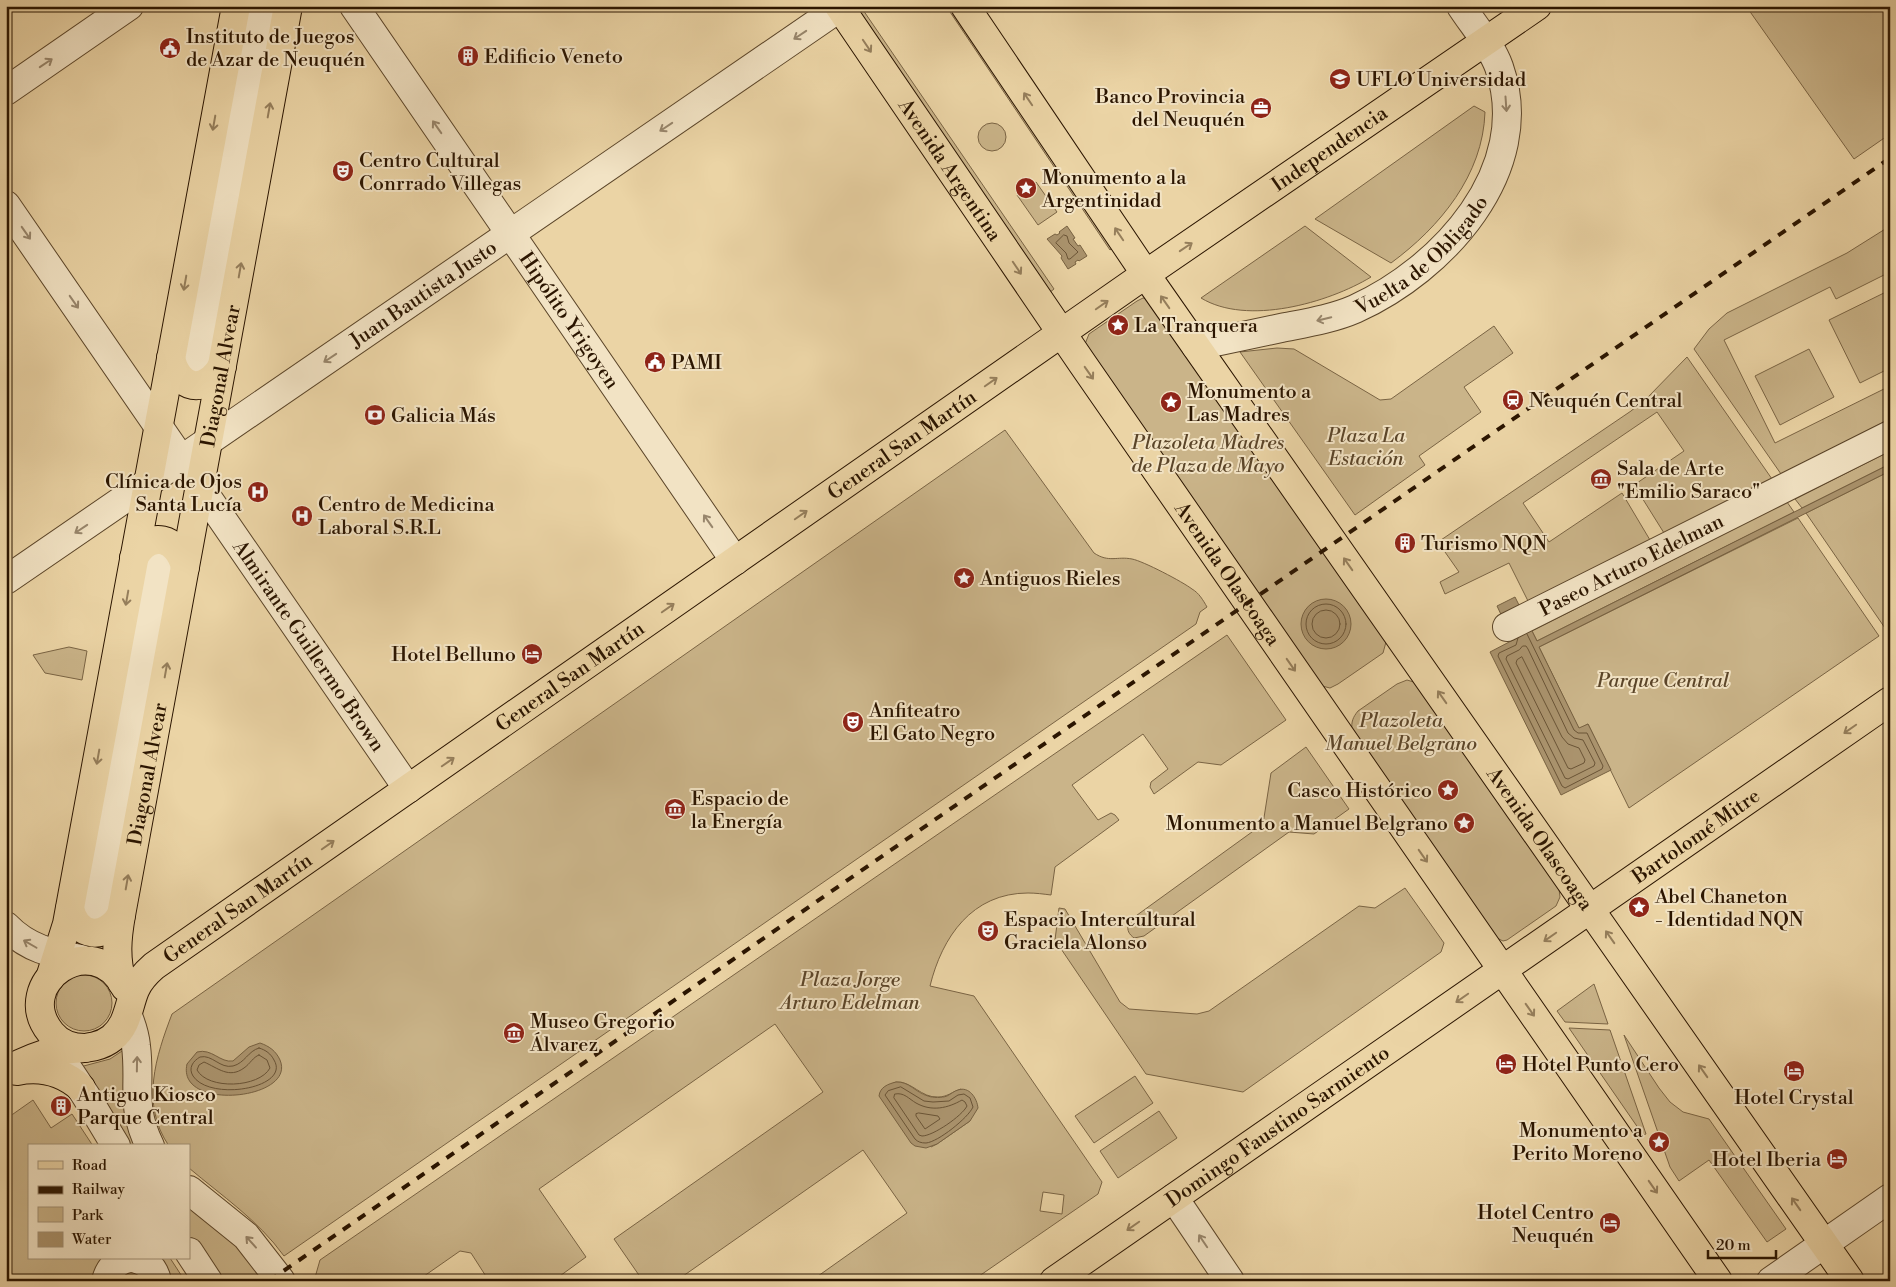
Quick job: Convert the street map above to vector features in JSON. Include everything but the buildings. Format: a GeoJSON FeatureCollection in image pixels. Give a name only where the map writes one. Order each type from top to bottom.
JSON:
{"type":"FeatureCollection","features":[{"type":"Feature","properties":{"kind":"main road","name":"Diagonal Alvear"},"geometry":{"type":"LineString","coordinates":[[126,1001],[117,966],[116,947],[96,911],[160,562],[200,486],[208,441],[197,362],[236,6]]}},
{"type":"Feature","properties":{"kind":"main road"},"geometry":{"type":"LineString","coordinates":[[964,6],[1146,274]]}},
{"type":"Feature","properties":{"kind":"main road","name":"Independencia"},"geometry":{"type":"LineString","coordinates":[[1146,274],[1537,6]]}},
{"type":"Feature","properties":{"kind":"main road","name":"Avenida Argentina"},"geometry":{"type":"LineString","coordinates":[[841,7],[1061,333]]}},
{"type":"Feature","properties":{"kind":"main road","name":"Diagonal Alvear"},"geometry":{"type":"LineString","coordinates":[[96,911],[160,562],[148,483],[158,426],[197,362],[281,10]]}},
{"type":"Feature","properties":{"kind":"main road","name":"General San Martín"},"geometry":{"type":"LineString","coordinates":[[6,1072],[32,1058],[55,1052],[87,1048],[111,1040],[124,1025],[126,1001],[142,978],[154,966],[1146,274]]}},
{"type":"Feature","properties":{"kind":"main road","name":"Avenida Olascoaga"},"geometry":{"type":"LineString","coordinates":[[1146,274],[1850,1281]]}},
{"type":"Feature","properties":{"kind":"main road","name":"Avenida Olascoaga"},"geometry":{"type":"LineString","coordinates":[[1061,333],[1718,1281]]}},
{"type":"Feature","properties":{"kind":"main road","name":"Bartolomé Mitre"},"geometry":{"type":"LineString","coordinates":[[1502,970],[1890,701]]}},
{"type":"Feature","properties":{"kind":"main road","name":"Diagonal Alvear"},"geometry":{"type":"LineString","coordinates":[[45,1024],[41,1012],[41,1000],[44,988],[54,967],[67,924],[96,911]]}},
{"type":"Feature","properties":{"kind":"main road"},"geometry":{"type":"LineString","coordinates":[[92,961],[110,968],[126,1001]]}},
{"type":"Feature","properties":{"kind":"main road","name":"Domingo Faustino Sarmiento"},"geometry":{"type":"LineString","coordinates":[[1054,1281],[1502,970]]}},
{"type":"Feature","properties":{"kind":"main road"},"geometry":{"type":"LineString","coordinates":[[45,1024],[52,1034],[62,1042],[74,1047],[87,1048]]}},
{"type":"Feature","properties":{"kind":"main road"},"geometry":{"type":"LineString","coordinates":[[6,1072],[28,1069],[47,1070],[62,1075],[81,1088]]}},
{"type":"Feature","properties":{"kind":"street"},"geometry":{"type":"LineString","coordinates":[[6,91],[129,6]]}},
{"type":"Feature","properties":{"kind":"street","name":"Hipólito Yrigoyen"},"geometry":{"type":"LineString","coordinates":[[354,6],[735,561]]}},
{"type":"Feature","properties":{"kind":"street","name":"Vuelta de Obligado"},"geometry":{"type":"LineString","coordinates":[[1196,346],[1316,321],[1353,309],[1376,298],[1399,284],[1439,252],[1472,214],[1494,174],[1502,151],[1507,118],[1506,97],[1499,67],[1486,42],[1461,6]]}},
{"type":"Feature","properties":{"kind":"street","name":"Juan Bautista Justo"},"geometry":{"type":"LineString","coordinates":[[6,580],[841,7]]}},
{"type":"Feature","properties":{"kind":"street","name":"Almirante Guillermo Brown"},"geometry":{"type":"LineString","coordinates":[[6,205],[408,789]]}},
{"type":"Feature","properties":{"kind":"street","name":"Paseo Arturo Edelman"},"geometry":{"type":"LineString","coordinates":[[1507,627],[1890,435]]}},
{"type":"Feature","properties":{"kind":"street"},"geometry":{"type":"LineString","coordinates":[[6,926],[54,967],[92,961]]}},
{"type":"Feature","properties":{"kind":"street"},"geometry":{"type":"LineString","coordinates":[[126,1001],[137,1048],[137,1112],[149,1144]]}},
{"type":"Feature","properties":{"kind":"street"},"geometry":{"type":"LineString","coordinates":[[45,1024],[55,1052],[81,1088],[115,1144]]}},
{"type":"Feature","properties":{"kind":"street"},"geometry":{"type":"LineString","coordinates":[[190,1191],[246,1236],[270,1264],[281,1281]]}},
{"type":"Feature","properties":{"kind":"street"},"geometry":{"type":"LineString","coordinates":[[1174,1198],[1230,1281]]}},
{"type":"Feature","properties":{"kind":"street"},"geometry":{"type":"LineString","coordinates":[[1771,1281],[1890,1198]]}},
{"type":"Feature","properties":{"kind":"street"},"geometry":{"type":"LineString","coordinates":[[190,1254],[208,1281]]}},
{"type":"Feature","properties":{"kind":"street"},"geometry":{"type":"LineString","coordinates":[[106,1281],[109,1271],[122,1260]]}},
{"type":"Feature","properties":{"kind":"street"},"geometry":{"type":"LineString","coordinates":[[140,1260],[154,1271],[157,1281]]}},
{"type":"Feature","properties":{"kind":"green space"},"geometry":{"type":"Polygon","coordinates":[[[946,6],[952,6],[1115,246],[1110,250],[946,6]]]}},
{"type":"Feature","properties":{"kind":"green space"},"geometry":{"type":"Polygon","coordinates":[[[1746,6],[1890,6],[1890,134],[1854,159],[1746,6]]]}},
{"type":"Feature","properties":{"kind":"green space"},"geometry":{"type":"Polygon","coordinates":[[[861,7],[1054,289],[1049,293],[856,10],[861,7]]]}},
{"type":"Feature","properties":{"kind":"green space"},"geometry":{"type":"Polygon","coordinates":[[[1474,106],[1485,112],[1482,135],[1476,157],[1467,178],[1456,198],[1442,216],[1409,249],[1391,263],[1315,219],[1474,106]]]}},
{"type":"Feature","properties":{"kind":"green space"},"geometry":{"type":"Polygon","coordinates":[[[992,123],[1002,127],[1006,137],[1002,147],[992,151],[982,147],[978,137],[982,127],[992,123]]]}},
{"type":"Feature","properties":{"kind":"green space"},"geometry":{"type":"Polygon","coordinates":[[[1036,182],[1057,212],[1038,225],[1017,195],[1036,182]]]}},
{"type":"Feature","properties":{"kind":"green space"},"geometry":{"type":"Polygon","coordinates":[[[1305,226],[1371,277],[1333,295],[1287,308],[1264,311],[1241,310],[1220,306],[1201,298],[1305,226]]]}},
{"type":"Feature","properties":{"kind":"green space"},"geometry":{"type":"Polygon","coordinates":[[[1890,226],[1890,272],[1836,299],[1830,287],[1724,340],[1775,443],[1890,386],[1890,419],[1781,474],[1694,349],[1709,329],[1727,313],[1847,253],[1890,226]]]}},
{"type":"Feature","properties":{"kind":"green space"},"geometry":{"type":"Polygon","coordinates":[[[1890,290],[1890,368],[1860,383],[1829,320],[1890,290]]]}},
{"type":"Feature","properties":{"kind":"green space","name":"Plazoleta Madres de Plaza de Mayo"},"geometry":{"type":"Polygon","coordinates":[[[1143,298],[1147,299],[1386,642],[1383,653],[1330,688],[1322,686],[1085,344],[1089,334],[1143,298]]]}},
{"type":"Feature","properties":{"kind":"green space","name":"Plaza La Estación"},"geometry":{"type":"Polygon","coordinates":[[[1494,326],[1513,353],[1464,387],[1481,412],[1419,456],[1425,465],[1355,515],[1240,352],[1277,348],[1294,349],[1380,400],[1391,399],[1494,326]]]}},
{"type":"Feature","properties":{"kind":"green space"},"geometry":{"type":"Polygon","coordinates":[[[1809,349],[1834,397],[1780,425],[1755,376],[1809,349]]]}},
{"type":"Feature","properties":{"kind":"green space"},"geometry":{"type":"Polygon","coordinates":[[[1687,357],[1772,479],[1664,533],[1634,485],[1684,451],[1657,412],[1523,503],[1549,542],[1622,493],[1650,540],[1528,601],[1509,563],[1445,594],[1440,582],[1459,572],[1438,542],[1631,411],[1648,397],[1687,357]]]}},
{"type":"Feature","properties":{"kind":"green space"},"geometry":{"type":"Polygon","coordinates":[[[1005,430],[1094,553],[1104,558],[1132,559],[1172,577],[1201,597],[1207,607],[1200,612],[1196,624],[284,1256],[263,1231],[190,1169],[190,1144],[168,1144],[160,1130],[155,1114],[154,1080],[156,1063],[172,1014],[1005,430]]]}},
{"type":"Feature","properties":{"kind":"green space"},"geometry":{"type":"Polygon","coordinates":[[[1890,451],[1890,464],[1802,508],[1795,499],[1890,451]]]}},
{"type":"Feature","properties":{"kind":"green space"},"geometry":{"type":"Polygon","coordinates":[[[1890,471],[1890,629],[1887,631],[1806,513],[1890,471]]]}},
{"type":"Feature","properties":{"kind":"green space"},"geometry":{"type":"Polygon","coordinates":[[[1787,502],[1794,512],[1537,641],[1532,631],[1787,502]]]}},
{"type":"Feature","properties":{"kind":"green space","name":"Parque Central"},"geometry":{"type":"Polygon","coordinates":[[[1798,518],[1879,636],[1629,808],[1588,724],[1579,729],[1539,647],[1798,518]]]}},
{"type":"Feature","properties":{"kind":"green space","name":"Plaza Jorge Arturo Edelman"},"geometry":{"type":"Polygon","coordinates":[[[1227,635],[1286,720],[1221,765],[1198,762],[1154,794],[1150,787],[1151,782],[1168,769],[1143,734],[1072,785],[1098,820],[1111,813],[1119,820],[1055,867],[1051,895],[1028,893],[1008,895],[991,901],[962,921],[942,951],[930,986],[974,996],[1102,1182],[1098,1194],[972,1281],[811,1281],[907,1213],[863,1150],[676,1281],[643,1281],[614,1239],[823,1092],[775,1024],[539,1189],[586,1257],[553,1281],[489,1281],[471,1253],[460,1251],[417,1281],[314,1281],[320,1260],[1227,635]],[[896,1082],[885,1087],[931,1147],[970,1121],[961,1089],[944,1096],[932,1097],[907,1084],[896,1082]],[[1043,1192],[1040,1211],[1062,1214],[1064,1195],[1043,1192]]]}},
{"type":"Feature","properties":{"kind":"green space"},"geometry":{"type":"Polygon","coordinates":[[[69,647],[87,651],[82,680],[45,673],[33,655],[69,647]]]}},
{"type":"Feature","properties":{"kind":"green space","name":"Plazoleta Manuel Belgrano"},"geometry":{"type":"Polygon","coordinates":[[[1407,680],[1417,683],[1559,889],[1560,897],[1556,906],[1507,940],[1503,941],[1495,937],[1352,730],[1353,720],[1358,711],[1397,684],[1407,680]]]}},
{"type":"Feature","properties":{"kind":"green space"},"geometry":{"type":"Polygon","coordinates":[[[1306,747],[1349,809],[1314,834],[1289,832],[1144,936],[1132,937],[1128,924],[1133,918],[1263,824],[1271,773],[1306,747]]]}},
{"type":"Feature","properties":{"kind":"green space"},"geometry":{"type":"Polygon","coordinates":[[[1405,888],[1444,943],[1441,952],[1243,1092],[1146,1074],[1055,940],[1059,908],[1065,909],[1120,1002],[1129,1009],[1197,1014],[1209,1011],[1359,906],[1375,908],[1405,888]]]}},
{"type":"Feature","properties":{"kind":"green space"},"geometry":{"type":"Polygon","coordinates":[[[84,975],[95,977],[104,983],[110,992],[112,1003],[110,1014],[104,1023],[95,1029],[84,1031],[73,1029],[64,1023],[58,1014],[56,1003],[58,992],[64,983],[73,977],[84,975]]]}},
{"type":"Feature","properties":{"kind":"green space"},"geometry":{"type":"Polygon","coordinates":[[[1594,984],[1608,1024],[1565,1022],[1557,1011],[1594,984]]]}},
{"type":"Feature","properties":{"kind":"green space"},"geometry":{"type":"Polygon","coordinates":[[[1569,1028],[1610,1030],[1646,1134],[1643,1135],[1569,1028]]]}},
{"type":"Feature","properties":{"kind":"green space"},"geometry":{"type":"Polygon","coordinates":[[[1624,1035],[1670,1102],[1683,1112],[1709,1119],[1786,1229],[1767,1242],[1709,1160],[1679,1181],[1670,1167],[1624,1035]]]}},
{"type":"Feature","properties":{"kind":"green space"},"geometry":{"type":"Polygon","coordinates":[[[128,1047],[143,1144],[121,1144],[80,1067],[110,1059],[128,1047]]]}},
{"type":"Feature","properties":{"kind":"green space"},"geometry":{"type":"Polygon","coordinates":[[[1135,1076],[1153,1103],[1094,1143],[1075,1116],[1135,1076]]]}},
{"type":"Feature","properties":{"kind":"green space"},"geometry":{"type":"Polygon","coordinates":[[[33,1100],[51,1128],[72,1114],[92,1144],[28,1144],[28,1260],[171,1260],[185,1281],[6,1281],[6,1119],[33,1100]]]}},
{"type":"Feature","properties":{"kind":"green space"},"geometry":{"type":"Polygon","coordinates":[[[1159,1111],[1177,1138],[1118,1178],[1100,1151],[1159,1111]]]}},
{"type":"Feature","properties":{"kind":"green space"},"geometry":{"type":"Polygon","coordinates":[[[190,1200],[272,1281],[215,1281],[190,1244],[190,1200]]]}},
{"type":"Feature","properties":{"kind":"water"},"geometry":{"type":"Polygon","coordinates":[[[1067,226],[1075,238],[1073,239],[1078,246],[1080,245],[1087,256],[1075,262],[1076,264],[1068,269],[1061,258],[1062,256],[1047,239],[1055,234],[1057,235],[1067,226]]]}},
{"type":"Feature","properties":{"kind":"water"},"geometry":{"type":"Polygon","coordinates":[[[1890,464],[1890,471],[1539,647],[1579,728],[1588,724],[1611,770],[1561,795],[1490,652],[1513,640],[1497,606],[1515,597],[1537,641],[1890,464]]]}},
{"type":"Feature","properties":{"kind":"water"},"geometry":{"type":"Polygon","coordinates":[[[1321,599],[1331,599],[1344,606],[1351,619],[1351,629],[1344,642],[1331,649],[1321,649],[1312,645],[1305,638],[1301,629],[1301,619],[1305,610],[1312,603],[1321,599]]]}},
{"type":"Feature","properties":{"kind":"water"},"geometry":{"type":"Polygon","coordinates":[[[260,1043],[272,1049],[280,1060],[280,1074],[271,1084],[255,1092],[236,1095],[216,1094],[199,1089],[189,1079],[187,1064],[197,1052],[207,1052],[224,1060],[233,1061],[249,1047],[260,1043]]]}},
{"type":"Feature","properties":{"kind":"water"},"geometry":{"type":"Polygon","coordinates":[[[896,1082],[905,1083],[930,1097],[945,1097],[957,1090],[966,1090],[976,1100],[978,1108],[970,1121],[937,1144],[926,1148],[915,1146],[879,1096],[883,1088],[896,1082]]]}},
{"type":"Feature","properties":{"kind":"railway"},"geometry":{"type":"LineString","coordinates":[[269,1281],[1890,158]]}},
{"type":"Feature","properties":{"kind":"place","name":"Instituto de Juegos de Azar de Neuquén"},"geometry":{"type":"Point","coordinates":[170,48]}},
{"type":"Feature","properties":{"kind":"place","name":"Edificio Veneto"},"geometry":{"type":"Point","coordinates":[468,56]}},
{"type":"Feature","properties":{"kind":"place","name":"UFLO Universidad"},"geometry":{"type":"Point","coordinates":[1340,79]}},
{"type":"Feature","properties":{"kind":"place","name":"Banco Provincia del Neuquén"},"geometry":{"type":"Point","coordinates":[1261,108]}},
{"type":"Feature","properties":{"kind":"place","name":"Centro Cultural Conrrado Villegas"},"geometry":{"type":"Point","coordinates":[343,171]}},
{"type":"Feature","properties":{"kind":"place","name":"Monumento a la Argentinidad"},"geometry":{"type":"Point","coordinates":[1026,188]}},
{"type":"Feature","properties":{"kind":"place","name":"La Tranquera"},"geometry":{"type":"Point","coordinates":[1118,325]}},
{"type":"Feature","properties":{"kind":"place","name":"PAMI"},"geometry":{"type":"Point","coordinates":[655,362]}},
{"type":"Feature","properties":{"kind":"place","name":"Neuquén Central"},"geometry":{"type":"Point","coordinates":[1513,400]}},
{"type":"Feature","properties":{"kind":"place","name":"Monumento a Las Madres"},"geometry":{"type":"Point","coordinates":[1171,402]}},
{"type":"Feature","properties":{"kind":"place","name":"Galicia Más"},"geometry":{"type":"Point","coordinates":[375,415]}},
{"type":"Feature","properties":{"kind":"place","name":"Sala de Arte \"Emilio Saraco\""},"geometry":{"type":"Point","coordinates":[1601,479]}},
{"type":"Feature","properties":{"kind":"place","name":"Clínica de Ojos Santa Lucía"},"geometry":{"type":"Point","coordinates":[258,492]}},
{"type":"Feature","properties":{"kind":"place","name":"Centro de Medicina Laboral S.R.L"},"geometry":{"type":"Point","coordinates":[302,516]}},
{"type":"Feature","properties":{"kind":"place","name":"Turismo NQN"},"geometry":{"type":"Point","coordinates":[1405,543]}},
{"type":"Feature","properties":{"kind":"place","name":"Antiguos Rieles"},"geometry":{"type":"Point","coordinates":[964,578]}},
{"type":"Feature","properties":{"kind":"place","name":"Hotel Belluno"},"geometry":{"type":"Point","coordinates":[532,654]}},
{"type":"Feature","properties":{"kind":"place","name":"Anfiteatro El Gato Negro"},"geometry":{"type":"Point","coordinates":[853,722]}},
{"type":"Feature","properties":{"kind":"place","name":"Casco Histórico"},"geometry":{"type":"Point","coordinates":[1448,790]}},
{"type":"Feature","properties":{"kind":"place","name":"Espacio de la Energía"},"geometry":{"type":"Point","coordinates":[675,809]}},
{"type":"Feature","properties":{"kind":"place","name":"Monumento a Manuel Belgrano"},"geometry":{"type":"Point","coordinates":[1464,823]}},
{"type":"Feature","properties":{"kind":"place","name":"Abel Chaneton - Identidad NQN"},"geometry":{"type":"Point","coordinates":[1639,907]}},
{"type":"Feature","properties":{"kind":"place","name":"Espacio Intercultural Graciela Alonso"},"geometry":{"type":"Point","coordinates":[988,931]}},
{"type":"Feature","properties":{"kind":"place","name":"Museo Gregorio Álvarez"},"geometry":{"type":"Point","coordinates":[514,1033]}},
{"type":"Feature","properties":{"kind":"place","name":"Hotel Punto Cero"},"geometry":{"type":"Point","coordinates":[1506,1064]}},
{"type":"Feature","properties":{"kind":"place","name":"Hotel Crystal"},"geometry":{"type":"Point","coordinates":[1794,1071]}},
{"type":"Feature","properties":{"kind":"place","name":"Antiguo Kiosco Parque Central"},"geometry":{"type":"Point","coordinates":[61,1106]}},
{"type":"Feature","properties":{"kind":"place","name":"Monumento a Perito Moreno"},"geometry":{"type":"Point","coordinates":[1659,1142]}},
{"type":"Feature","properties":{"kind":"place","name":"Hotel Iberia"},"geometry":{"type":"Point","coordinates":[1837,1159]}},
{"type":"Feature","properties":{"kind":"place","name":"Hotel Centro Neuquén"},"geometry":{"type":"Point","coordinates":[1610,1223]}}]}
